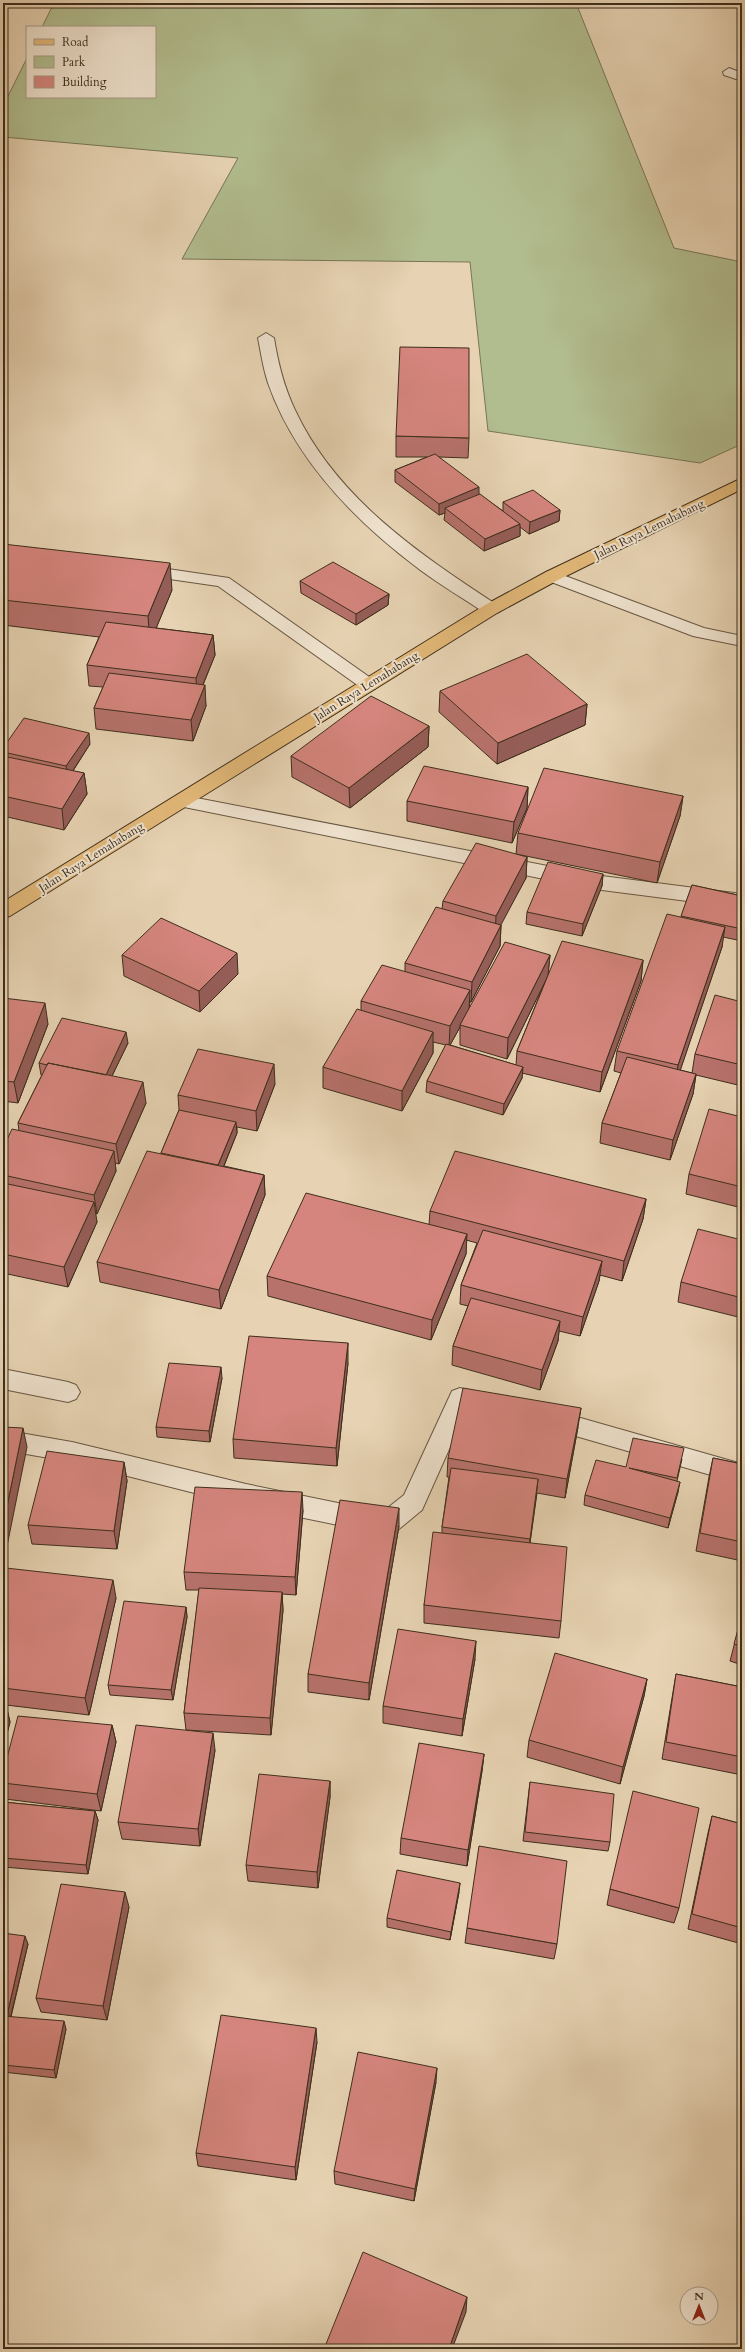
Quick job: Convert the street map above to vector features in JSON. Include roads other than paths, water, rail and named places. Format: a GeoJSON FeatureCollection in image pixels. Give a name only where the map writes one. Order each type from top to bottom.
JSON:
{"type":"FeatureCollection","features":[{"type":"Feature","properties":{"kind":"main road","name":"Jalan Raya Lemahabang"},"geometry":{"type":"LineString","coordinates":[[3,911],[491,609],[552,576],[740,486]]}},
{"type":"Feature","properties":{"kind":"street"},"geometry":{"type":"LineString","coordinates":[[729,72],[742,77]]}},
{"type":"Feature","properties":{"kind":"street"},"geometry":{"type":"LineString","coordinates":[[266,338],[276,383],[297,429],[329,475],[372,522],[426,566],[491,609]]}},
{"type":"Feature","properties":{"kind":"street"},"geometry":{"type":"LineString","coordinates":[[124,567],[223,582],[369,684]]}},
{"type":"Feature","properties":{"kind":"street"},"geometry":{"type":"LineString","coordinates":[[552,576],[699,632],[742,640]]}},
{"type":"Feature","properties":{"kind":"street"},"geometry":{"type":"LineString","coordinates":[[181,801],[594,882],[742,901]]}},
{"type":"Feature","properties":{"kind":"street"},"geometry":{"type":"LineString","coordinates":[[3,1379],[68,1392]]}},
{"type":"Feature","properties":{"kind":"street"},"geometry":{"type":"LineString","coordinates":[[3,1440],[72,1452],[246,1495],[372,1521],[390,1521],[413,1502],[460,1398],[582,1426],[742,1474]]}}]}
